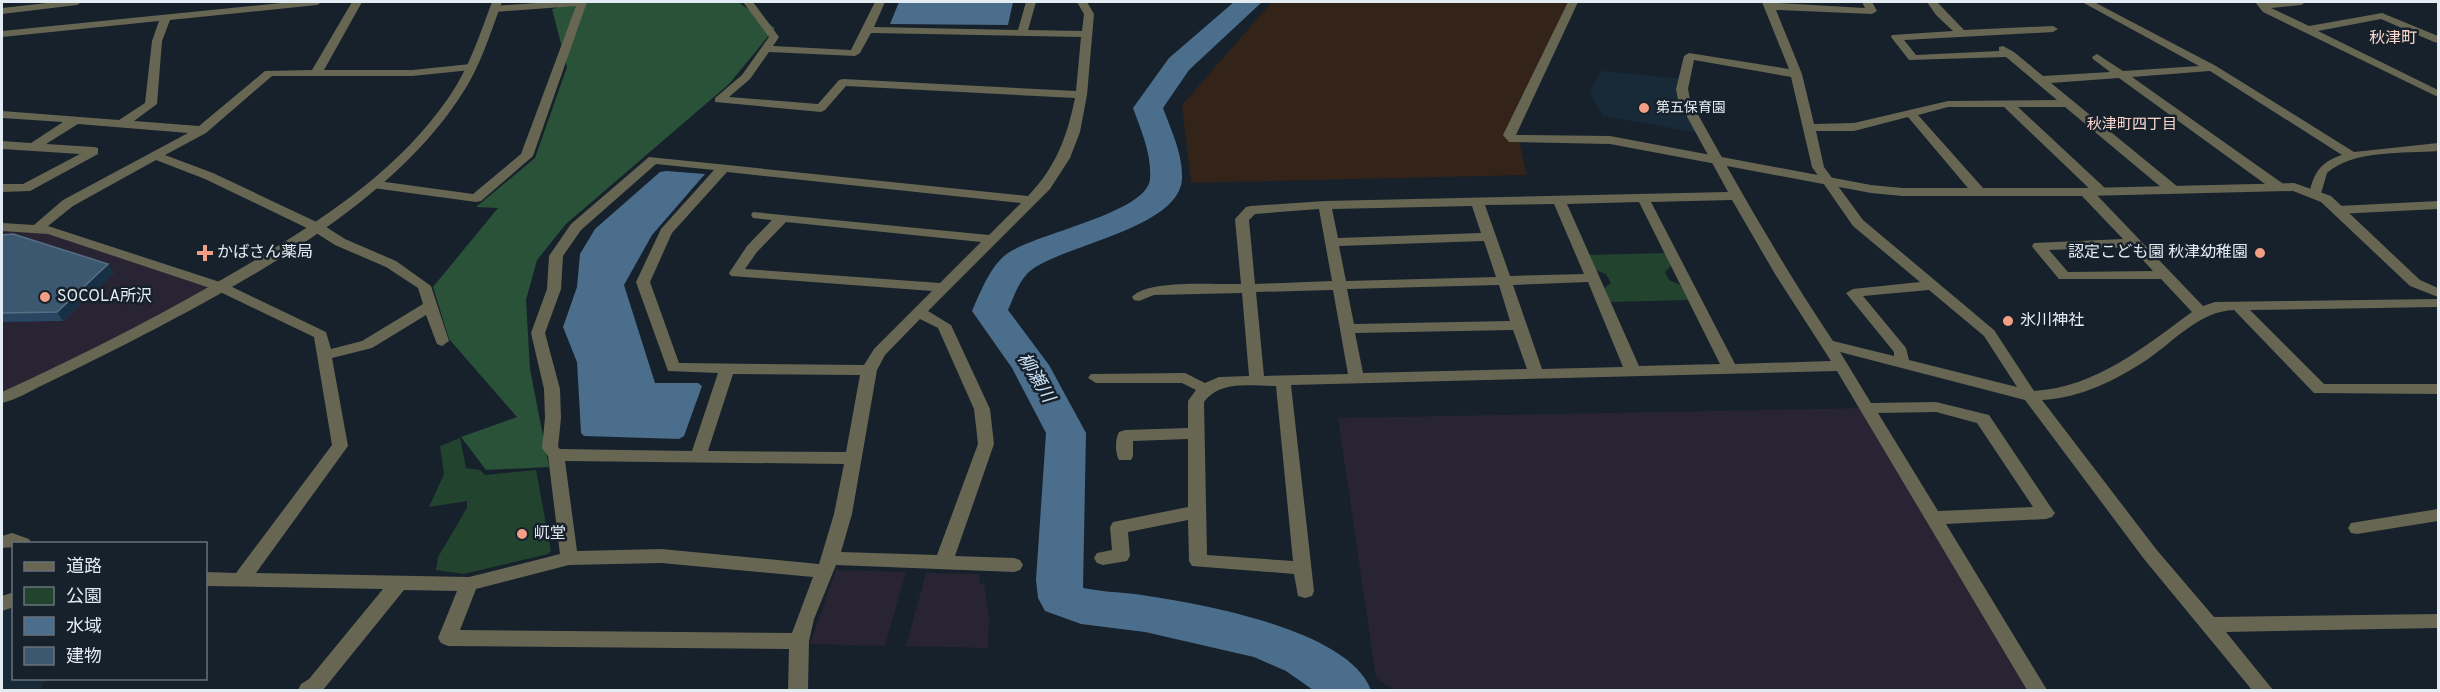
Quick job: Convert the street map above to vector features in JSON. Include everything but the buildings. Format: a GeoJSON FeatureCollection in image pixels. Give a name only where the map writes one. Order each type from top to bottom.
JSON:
{"type":"FeatureCollection","features":[{"type":"Feature","properties":{"kind":"street"},"geometry":{"type":"LineString","coordinates":[[2,11],[77,2]]}},
{"type":"Feature","properties":{"kind":"street"},"geometry":{"type":"LineString","coordinates":[[213,12],[221,2]]}},
{"type":"Feature","properties":{"kind":"street"},"geometry":{"type":"LineString","coordinates":[[2,34],[317,2]]}},
{"type":"Feature","properties":{"kind":"street"},"geometry":{"type":"LineString","coordinates":[[316,73],[357,2]]}},
{"type":"Feature","properties":{"kind":"street"},"geometry":{"type":"LineString","coordinates":[[2,398],[136,334],[221,287],[318,228],[378,185],[413,151],[455,97],[471,67],[496,5],[582,2],[527,156],[476,198],[378,185]]}},
{"type":"Feature","properties":{"kind":"street"},"geometry":{"type":"LineString","coordinates":[[748,2],[774,37],[746,77],[719,100],[821,108],[843,82],[1081,95]]}},
{"type":"Feature","properties":{"kind":"street"},"geometry":{"type":"LineString","coordinates":[[767,49],[855,52],[880,2]]}},
{"type":"Feature","properties":{"kind":"street"},"geometry":{"type":"LineString","coordinates":[[1022,33],[1031,2]]}},
{"type":"Feature","properties":{"kind":"street"},"geometry":{"type":"LineString","coordinates":[[798,690],[799,641],[805,619],[828,564],[843,514],[869,369],[879,352],[1045,186],[1064,158],[1074,132],[1081,95],[1089,14],[1082,2]]}},
{"type":"Feature","properties":{"kind":"street"},"geometry":{"type":"LineString","coordinates":[[1573,2],[1509,135],[1519,141],[1610,140],[1717,162],[1902,192],[2101,192],[2294,187],[2326,199],[2415,283],[2439,293]]}},
{"type":"Feature","properties":{"kind":"street"},"geometry":{"type":"LineString","coordinates":[[1867,2],[1872,11],[1768,4],[1796,74],[1818,167],[1826,181],[1858,223],[1989,333],[2031,396],[2150,554],[2263,690]]}},
{"type":"Feature","properties":{"kind":"street"},"geometry":{"type":"LineString","coordinates":[[1932,2],[1963,35]]}},
{"type":"Feature","properties":{"kind":"street"},"geometry":{"type":"LineString","coordinates":[[2087,2],[2212,68],[2351,156]]}},
{"type":"Feature","properties":{"kind":"street"},"geometry":{"type":"LineString","coordinates":[[2261,4],[2301,2]]}},
{"type":"Feature","properties":{"kind":"street"},"geometry":{"type":"LineString","coordinates":[[2261,4],[2307,30],[2439,94]]}},
{"type":"Feature","properties":{"kind":"street"},"geometry":{"type":"LineString","coordinates":[[2344,15],[2356,21]]}},
{"type":"Feature","properties":{"kind":"street"},"geometry":{"type":"LineString","coordinates":[[2307,30],[2382,16],[2436,37]]}},
{"type":"Feature","properties":{"kind":"street"},"geometry":{"type":"LineString","coordinates":[[121,124],[151,104],[157,41],[166,17]]}},
{"type":"Feature","properties":{"kind":"street"},"geometry":{"type":"LineString","coordinates":[[2010,54],[1913,58],[1896,37],[2053,29]]}},
{"type":"Feature","properties":{"kind":"street"},"geometry":{"type":"LineString","coordinates":[[867,30],[1087,34]]}},
{"type":"Feature","properties":{"kind":"street"},"geometry":{"type":"LineString","coordinates":[[1985,34],[2173,190]]}},
{"type":"Feature","properties":{"kind":"street"},"geometry":{"type":"LineString","coordinates":[[1796,74],[1689,56],[1682,89],[1684,100],[1717,162],[1782,274],[1828,344],[2037,690]]}},
{"type":"Feature","properties":{"kind":"street"},"geometry":{"type":"LineString","coordinates":[[2097,57],[2277,186]]}},
{"type":"Feature","properties":{"kind":"street"},"geometry":{"type":"LineString","coordinates":[[39,227],[68,202],[202,130],[269,73],[412,73],[471,67]]}},
{"type":"Feature","properties":{"kind":"street"},"geometry":{"type":"LineString","coordinates":[[2040,80],[2212,68]]}},
{"type":"Feature","properties":{"kind":"street"},"geometry":{"type":"LineString","coordinates":[[1808,128],[1854,127],[1948,104],[2068,103]]}},
{"type":"Feature","properties":{"kind":"street"},"geometry":{"type":"LineString","coordinates":[[2008,104],[2101,192]]}},
{"type":"Feature","properties":{"kind":"street"},"geometry":{"type":"LineString","coordinates":[[2,114],[202,130]]}},
{"type":"Feature","properties":{"kind":"street"},"geometry":{"type":"LineString","coordinates":[[1911,114],[1978,192]]}},
{"type":"Feature","properties":{"kind":"street"},"geometry":{"type":"LineString","coordinates":[[33,147],[75,120]]}},
{"type":"Feature","properties":{"kind":"street"},"geometry":{"type":"LineString","coordinates":[[2,145],[94,152],[25,188],[2,188]]}},
{"type":"Feature","properties":{"kind":"street"},"geometry":{"type":"LineString","coordinates":[[2315,194],[2322,171],[2333,162],[2351,156],[2439,147]]}},
{"type":"Feature","properties":{"kind":"street"},"geometry":{"type":"LineString","coordinates":[[156,156],[209,176],[318,228],[340,242],[391,264],[424,286],[442,341]]}},
{"type":"Feature","properties":{"kind":"street"},"geometry":{"type":"LineString","coordinates":[[569,558],[556,455],[550,448],[553,433],[550,366],[538,333],[554,289],[556,256],[576,227],[653,160],[1031,200]]}},
{"type":"Feature","properties":{"kind":"street"},"geometry":{"type":"LineString","coordinates":[[724,167],[666,232],[643,282],[673,368],[869,369]]}},
{"type":"Feature","properties":{"kind":"street"},"geometry":{"type":"LineString","coordinates":[[2086,192],[2201,313]]}},
{"type":"Feature","properties":{"kind":"street"},"geometry":{"type":"LineString","coordinates":[[1257,381],[1242,219],[1245,214],[1260,207],[1736,196]]}},
{"type":"Feature","properties":{"kind":"street"},"geometry":{"type":"LineString","coordinates":[[1643,198],[1730,369]]}},
{"type":"Feature","properties":{"kind":"street"},"geometry":{"type":"LineString","coordinates":[[1559,200],[1633,371]]}},
{"type":"Feature","properties":{"kind":"street"},"geometry":{"type":"LineString","coordinates":[[1477,201],[1536,374]]}},
{"type":"Feature","properties":{"kind":"street"},"geometry":{"type":"LineString","coordinates":[[1325,205],[1356,378]]}},
{"type":"Feature","properties":{"kind":"street"},"geometry":{"type":"LineString","coordinates":[[2338,210],[2439,205]]}},
{"type":"Feature","properties":{"kind":"street"},"geometry":{"type":"LineString","coordinates":[[758,215],[993,239]]}},
{"type":"Feature","properties":{"kind":"street"},"geometry":{"type":"LineString","coordinates":[[782,218],[752,249],[736,273],[942,287]]}},
{"type":"Feature","properties":{"kind":"street"},"geometry":{"type":"LineString","coordinates":[[2,227],[39,227],[221,287],[321,335],[340,446],[241,579]]}},
{"type":"Feature","properties":{"kind":"street"},"geometry":{"type":"LineString","coordinates":[[1331,242],[1489,237]]}},
{"type":"Feature","properties":{"kind":"street"},"geometry":{"type":"LineString","coordinates":[[2134,243],[2039,246],[2064,276],[2165,275]]}},
{"type":"Feature","properties":{"kind":"street"},"geometry":{"type":"LineString","coordinates":[[1139,297],[1152,291],[1592,278]]}},
{"type":"Feature","properties":{"kind":"street"},"geometry":{"type":"LineString","coordinates":[[1902,363],[1901,351],[1853,292],[1931,285]]}},
{"type":"Feature","properties":{"kind":"street"},"geometry":{"type":"LineString","coordinates":[[1828,344],[2031,396],[2049,396],[2089,385],[2121,369],[2201,313],[2215,306],[2438,303]]}},
{"type":"Feature","properties":{"kind":"street"},"geometry":{"type":"LineString","coordinates":[[324,355],[368,345],[430,306]]}},
{"type":"Feature","properties":{"kind":"street"},"geometry":{"type":"LineString","coordinates":[[2238,306],[2320,389],[2439,389]]}},
{"type":"Feature","properties":{"kind":"street"},"geometry":{"type":"LineString","coordinates":[[918,312],[944,325],[982,409],[986,444],[944,562]]}},
{"type":"Feature","properties":{"kind":"street"},"geometry":{"type":"LineString","coordinates":[[1347,329],[1519,326]]}},
{"type":"Feature","properties":{"kind":"street"},"geometry":{"type":"LineString","coordinates":[[1302,568],[1197,561],[1196,401],[1205,389],[1219,382],[1841,366]]}},
{"type":"Feature","properties":{"kind":"street"},"geometry":{"type":"LineString","coordinates":[[698,456],[727,368]]}},
{"type":"Feature","properties":{"kind":"street"},"geometry":{"type":"LineString","coordinates":[[1096,378],[1185,378],[1205,389]]}},
{"type":"Feature","properties":{"kind":"street"},"geometry":{"type":"LineString","coordinates":[[1283,380],[1305,591]]}},
{"type":"Feature","properties":{"kind":"street"},"geometry":{"type":"LineString","coordinates":[[1867,408],[1936,407],[1983,419],[2046,513],[1933,518]]}},
{"type":"Feature","properties":{"kind":"street"},"geometry":{"type":"LineString","coordinates":[[1125,456],[1125,436],[1196,433]]}},
{"type":"Feature","properties":{"kind":"street"},"geometry":{"type":"LineString","coordinates":[[556,455],[853,458]]}},
{"type":"Feature","properties":{"kind":"street"},"geometry":{"type":"LineString","coordinates":[[1103,558],[1121,555],[1119,527],[1197,512]]}},
{"type":"Feature","properties":{"kind":"street"},"geometry":{"type":"LineString","coordinates":[[2357,528],[2439,515]]}},
{"type":"Feature","properties":{"kind":"street"},"geometry":{"type":"LineString","coordinates":[[2,542],[12,540],[19,542]]}},
{"type":"Feature","properties":{"kind":"street"},"geometry":{"type":"LineString","coordinates":[[207,579],[469,584],[569,558],[661,556],[828,564],[944,562],[1014,565]]}},
{"type":"Feature","properties":{"kind":"street"},"geometry":{"type":"LineString","coordinates":[[308,690],[316,685],[399,583]]}},
{"type":"Feature","properties":{"kind":"street"},"geometry":{"type":"LineString","coordinates":[[469,584],[448,638],[799,641]]}},
{"type":"Feature","properties":{"kind":"street"},"geometry":{"type":"LineString","coordinates":[[2208,625],[2439,621]]}},
{"type":"Feature","properties":{"kind":"shaded area"},"geometry":{"type":"Polygon","coordinates":[[[1272,2],[1573,2],[1512,128],[1519,141],[1527,175],[1191,183],[1182,105],[1272,2]]]}},
{"type":"Feature","properties":{"kind":"shaded area","name":"第五保育園"},"geometry":{"type":"Polygon","coordinates":[[[1601,71],[1684,79],[1682,89],[1704,134],[1603,116],[1590,93],[1601,71]]]}},
{"type":"Feature","properties":{"kind":"shaded area","name":"SOCOLA所沢"},"geometry":{"type":"Polygon","coordinates":[[[2,227],[39,227],[221,287],[86,359],[2,398],[2,227]]]}},
{"type":"Feature","properties":{"kind":"shaded area"},"geometry":{"type":"Polygon","coordinates":[[[1867,408],[2037,690],[1394,690],[1376,678],[1338,418],[1867,408]]]}},
{"type":"Feature","properties":{"kind":"shaded area"},"geometry":{"type":"Polygon","coordinates":[[[836,570],[906,572],[885,646],[810,644],[836,570]]]}},
{"type":"Feature","properties":{"kind":"shaded area"},"geometry":{"type":"Polygon","coordinates":[[[926,573],[980,574],[979,583],[984,585],[989,615],[988,648],[906,646],[926,573]]]}},
{"type":"Feature","properties":{"kind":"shaded area"},"geometry":{"type":"Polygon","coordinates":[[[12,608],[12,680],[45,680],[40,690],[2,690],[2,610],[12,608]]]}},
{"type":"Feature","properties":{"kind":"green space"},"geometry":{"type":"Polygon","coordinates":[[[575,2],[738,2],[775,28],[729,84],[566,224],[537,260],[526,300],[530,369],[549,467],[486,470],[461,437],[517,417],[449,339],[433,287],[498,208],[476,207],[535,158],[567,67],[552,9],[575,2]]]}},
{"type":"Feature","properties":{"kind":"green space"},"geometry":{"type":"Polygon","coordinates":[[[1665,253],[1671,266],[1665,272],[1669,280],[1680,285],[1688,300],[1609,302],[1603,289],[1611,283],[1606,274],[1595,270],[1589,255],[1665,253]]]}},
{"type":"Feature","properties":{"kind":"green space"},"geometry":{"type":"Polygon","coordinates":[[[460,438],[466,468],[480,470],[485,475],[536,470],[551,551],[548,554],[464,574],[436,570],[438,557],[467,508],[467,501],[429,507],[444,474],[440,446],[460,438]]]}},
{"type":"Feature","properties":{"kind":"water"},"geometry":{"type":"Polygon","coordinates":[[[899,2],[1013,2],[1008,25],[890,24],[899,2]]]}},
{"type":"Feature","properties":{"kind":"water"},"geometry":{"type":"Polygon","coordinates":[[[660,172],[705,174],[652,235],[624,285],[655,383],[698,383],[702,386],[684,436],[679,439],[584,436],[581,433],[577,362],[563,327],[577,287],[580,254],[595,229],[660,172]]]}},
{"type":"Feature","properties":{"kind":"waterway","name":"柳瀬川"},"geometry":{"type":"LineString","coordinates":[[1249,2],[1179,64],[1148,108],[1164,155],[1166,181],[1155,203],[1121,221],[1069,238],[1020,261],[1002,283],[990,311],[1030,365],[1066,433],[1059,580],[1061,598],[1081,606],[1199,624],[1271,643],[1304,657],[1347,690]]}},
{"type":"Feature","properties":{"kind":"place","name":"第五保育園"},"geometry":{"type":"Point","coordinates":[1644,108]}},
{"type":"Feature","properties":{"kind":"place","name":"かばさん薬局"},"geometry":{"type":"Point","coordinates":[205,253]}},
{"type":"Feature","properties":{"kind":"place","name":"認定こども園 秋津幼稚園"},"geometry":{"type":"Point","coordinates":[2260,253]}},
{"type":"Feature","properties":{"kind":"place","name":"SOCOLA所沢"},"geometry":{"type":"Point","coordinates":[45,297]}},
{"type":"Feature","properties":{"kind":"place","name":"氷川神社"},"geometry":{"type":"Point","coordinates":[2008,321]}},
{"type":"Feature","properties":{"kind":"place","name":"屼堂"},"geometry":{"type":"Point","coordinates":[522,534]}},
{"type":"Feature","properties":{"kind":"district","name":"秋津町"},"geometry":{"type":"Point","coordinates":[2393,39]}},
{"type":"Feature","properties":{"kind":"district","name":"秋津町四丁目"},"geometry":{"type":"Point","coordinates":[2132,125]}}]}
